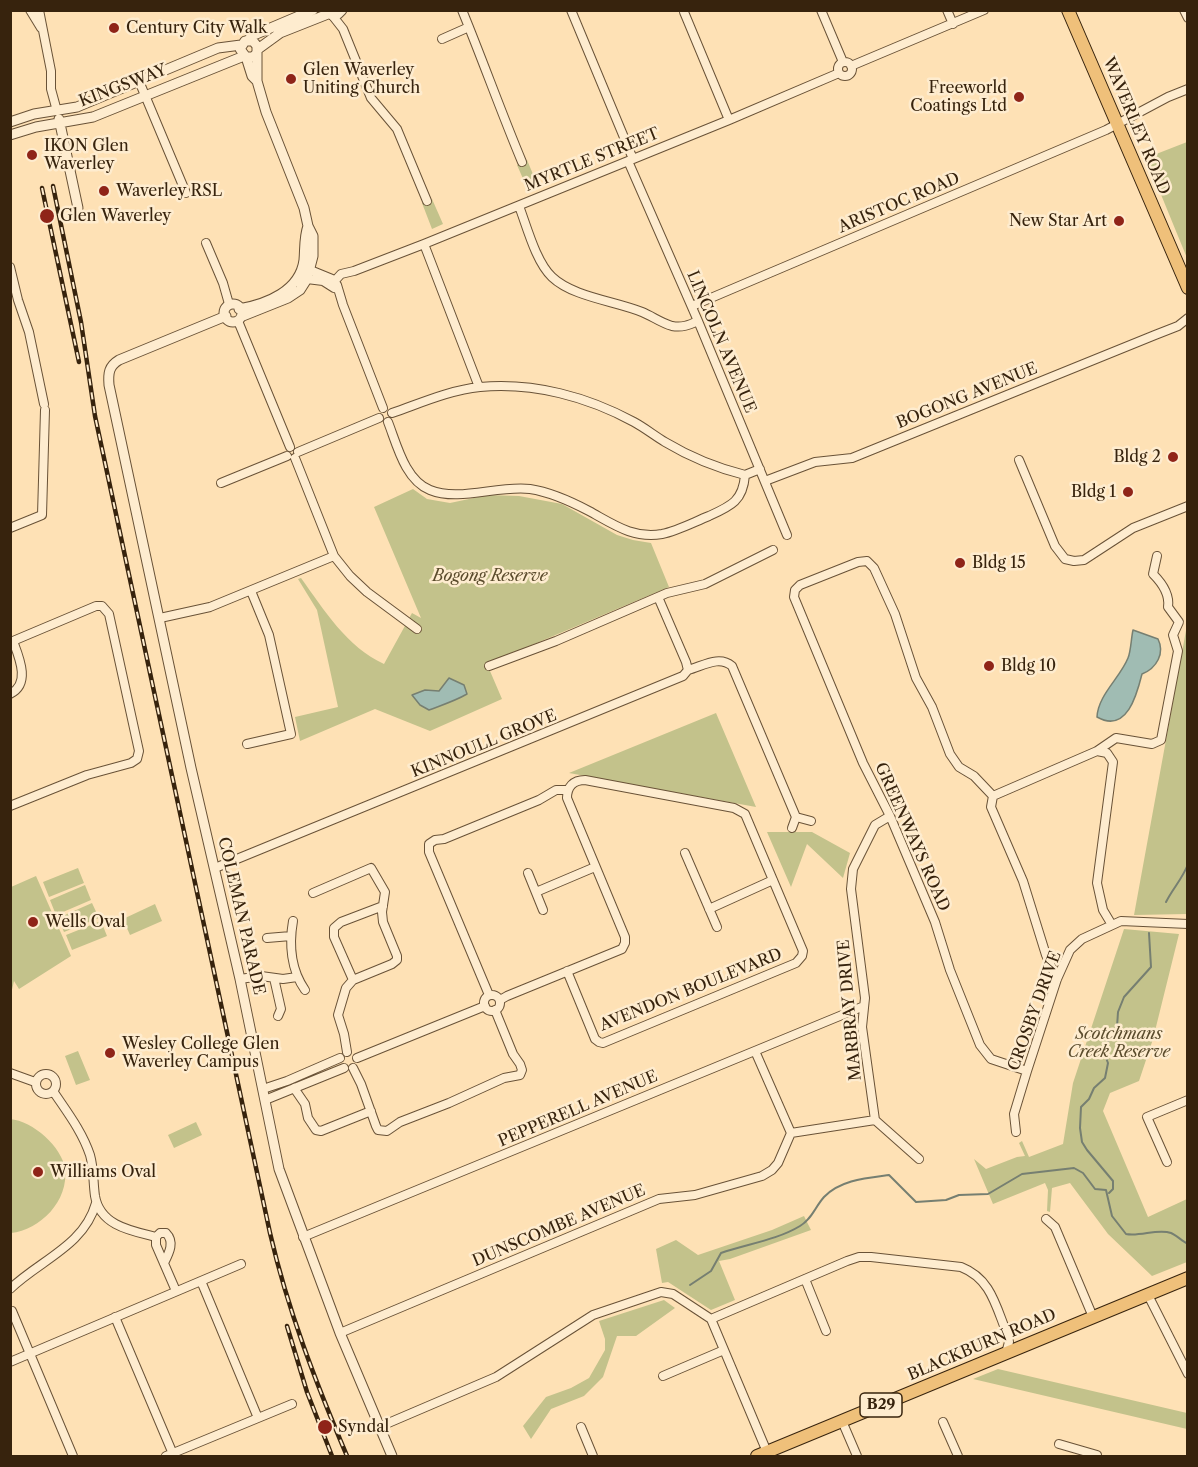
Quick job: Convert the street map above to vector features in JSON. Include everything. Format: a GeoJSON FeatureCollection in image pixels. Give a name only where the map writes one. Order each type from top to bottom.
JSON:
{"type":"FeatureCollection","features":[{"type":"Feature","properties":{"kind":"main road","name":"WAVERLEY ROAD"},"geometry":{"type":"LineString","coordinates":[[1068,10],[1188,288]]}},
{"type":"Feature","properties":{"kind":"main road","name":"BLACKBURN ROAD"},"geometry":{"type":"LineString","coordinates":[[762,1454],[1188,1278]]}},
{"type":"Feature","properties":{"kind":"street"},"geometry":{"type":"LineString","coordinates":[[30,10],[42,30]]}},
{"type":"Feature","properties":{"kind":"street"},"geometry":{"type":"LineString","coordinates":[[39,10],[51,70],[51,92],[61,123],[78,208]]}},
{"type":"Feature","properties":{"kind":"street","name":"KINGSWAY"},"geometry":{"type":"LineString","coordinates":[[10,122],[81,105],[218,48],[244,43],[254,35],[313,10]]}},
{"type":"Feature","properties":{"kind":"street"},"geometry":{"type":"LineString","coordinates":[[462,10],[522,162]]}},
{"type":"Feature","properties":{"kind":"street","name":"LINCOLN AVENUE"},"geometry":{"type":"LineString","coordinates":[[571,10],[630,160],[787,534]]}},
{"type":"Feature","properties":{"kind":"street"},"geometry":{"type":"LineString","coordinates":[[821,10],[847,64],[852,71],[848,76],[839,73],[839,66],[847,64],[952,24],[984,10]]}},
{"type":"Feature","properties":{"kind":"street"},"geometry":{"type":"LineString","coordinates":[[947,10],[952,24]]}},
{"type":"Feature","properties":{"kind":"street"},"geometry":{"type":"LineString","coordinates":[[1184,10],[1188,18]]}},
{"type":"Feature","properties":{"kind":"street"},"geometry":{"type":"LineString","coordinates":[[684,12],[729,120]]}},
{"type":"Feature","properties":{"kind":"street"},"geometry":{"type":"LineString","coordinates":[[245,56],[253,57],[257,51],[280,33],[334,13],[371,98],[397,129],[427,201]]}},
{"type":"Feature","properties":{"kind":"street"},"geometry":{"type":"LineString","coordinates":[[442,39],[469,27]]}},
{"type":"Feature","properties":{"kind":"street"},"geometry":{"type":"LineString","coordinates":[[240,315],[288,298],[300,290],[309,275],[313,236],[268,119],[257,81],[256,43],[244,43],[240,49],[252,76],[257,81]]}},
{"type":"Feature","properties":{"kind":"street","name":"KINGSWAY"},"geometry":{"type":"LineString","coordinates":[[10,135],[28,129],[86,118],[245,56]]}},
{"type":"Feature","properties":{"kind":"street","name":"MYRTLE STREET"},"geometry":{"type":"LineString","coordinates":[[334,285],[354,271],[519,206],[839,73]]}},
{"type":"Feature","properties":{"kind":"street"},"geometry":{"type":"LineString","coordinates":[[139,81],[186,193]]}},
{"type":"Feature","properties":{"kind":"street","name":"ARISTOC ROAD"},"geometry":{"type":"LineString","coordinates":[[692,306],[1117,125],[1168,97],[1188,89]]}},
{"type":"Feature","properties":{"kind":"street"},"geometry":{"type":"LineString","coordinates":[[81,105],[86,118]]}},
{"type":"Feature","properties":{"kind":"street"},"geometry":{"type":"LineString","coordinates":[[519,206],[543,266],[552,278],[566,287],[642,312],[670,326],[683,327],[698,321]]}},
{"type":"Feature","properties":{"kind":"street"},"geometry":{"type":"LineString","coordinates":[[229,304],[225,308],[226,316],[232,321],[252,306],[287,290],[298,278],[308,226]]}},
{"type":"Feature","properties":{"kind":"street"},"geometry":{"type":"LineString","coordinates":[[206,243],[229,304],[240,315],[334,556],[367,592],[417,628]]}},
{"type":"Feature","properties":{"kind":"street"},"geometry":{"type":"LineString","coordinates":[[424,244],[479,387]]}},
{"type":"Feature","properties":{"kind":"street"},"geometry":{"type":"LineString","coordinates":[[10,267],[14,302],[29,332],[44,407],[42,515],[10,528]]}},
{"type":"Feature","properties":{"kind":"street"},"geometry":{"type":"LineString","coordinates":[[309,275],[334,285],[383,408]]}},
{"type":"Feature","properties":{"kind":"street","name":"COLEMAN PARADE"},"geometry":{"type":"LineString","coordinates":[[226,316],[119,360],[111,367],[108,377],[109,385],[191,768],[240,979],[279,1169],[340,1333],[392,1456]]}},
{"type":"Feature","properties":{"kind":"street","name":"BOGONG AVENUE"},"geometry":{"type":"LineString","coordinates":[[1178,326],[1188,318]]}},
{"type":"Feature","properties":{"kind":"street","name":"BOGONG AVENUE"},"geometry":{"type":"LineString","coordinates":[[765,481],[815,462],[852,458],[1178,326],[1188,324]]}},
{"type":"Feature","properties":{"kind":"street"},"geometry":{"type":"LineString","coordinates":[[392,413],[437,397],[479,387],[545,390],[589,400],[641,426],[666,443],[699,460],[746,475],[760,469]]}},
{"type":"Feature","properties":{"kind":"street"},"geometry":{"type":"LineString","coordinates":[[379,418],[382,422],[388,422],[392,418],[392,413],[388,408],[383,408]]}},
{"type":"Feature","properties":{"kind":"street"},"geometry":{"type":"LineString","coordinates":[[379,418],[383,408]]}},
{"type":"Feature","properties":{"kind":"street"},"geometry":{"type":"LineString","coordinates":[[221,483],[379,418]]}},
{"type":"Feature","properties":{"kind":"street"},"geometry":{"type":"LineString","coordinates":[[388,422],[409,473],[418,483],[430,490],[450,495],[507,488],[532,489],[564,499],[622,531],[643,535],[662,534],[728,507],[744,489],[746,475]]}},
{"type":"Feature","properties":{"kind":"street"},"geometry":{"type":"LineString","coordinates":[[1019,460],[1055,546],[1065,559],[1084,560],[1133,528],[1188,506]]}},
{"type":"Feature","properties":{"kind":"street"},"geometry":{"type":"LineString","coordinates":[[489,666],[556,641],[658,597],[705,584],[772,550]]}},
{"type":"Feature","properties":{"kind":"street"},"geometry":{"type":"LineString","coordinates":[[160,618],[210,607],[334,556]]}},
{"type":"Feature","properties":{"kind":"street"},"geometry":{"type":"LineString","coordinates":[[1057,979],[1046,956],[1023,880],[991,807],[993,796],[1097,751],[1116,738],[1152,744],[1161,740],[1178,651],[1173,635],[1179,622],[1168,607],[1169,599],[1162,583],[1154,574],[1157,556]]}},
{"type":"Feature","properties":{"kind":"street","name":"GREENWAYS ROAD"},"geometry":{"type":"LineString","coordinates":[[993,796],[979,781],[959,767],[950,754],[932,706],[916,678],[895,614],[874,568],[867,561],[858,562],[800,585],[795,590],[794,597],[863,763],[890,816],[935,922],[950,970],[980,1045],[991,1059],[1027,1071]]}},
{"type":"Feature","properties":{"kind":"street"},"geometry":{"type":"LineString","coordinates":[[247,744],[291,734],[269,634],[252,591]]}},
{"type":"Feature","properties":{"kind":"street"},"geometry":{"type":"LineString","coordinates":[[658,597],[688,670]]}},
{"type":"Feature","properties":{"kind":"street"},"geometry":{"type":"LineString","coordinates":[[10,694],[20,687],[23,681],[12,637],[96,606],[102,606],[109,614],[139,751],[137,759],[131,763],[87,775],[10,806]]}},
{"type":"Feature","properties":{"kind":"street","name":"KINNOULL GROVE"},"geometry":{"type":"LineString","coordinates":[[215,868],[676,679],[688,670],[719,660],[725,660],[732,666],[796,817]]}},
{"type":"Feature","properties":{"kind":"street"},"geometry":{"type":"LineString","coordinates":[[1097,751],[1107,753],[1113,762],[1097,882],[1103,910],[1112,925]]}},
{"type":"Feature","properties":{"kind":"street","name":"AVENDON BOULEVARD"},"geometry":{"type":"LineString","coordinates":[[567,790],[574,782],[585,780],[741,811],[745,814],[802,951],[802,956],[796,963],[603,1042],[596,1039],[567,971]]}},
{"type":"Feature","properties":{"kind":"street"},"geometry":{"type":"LineString","coordinates":[[489,995],[429,852],[429,844],[539,800],[556,790],[567,790],[567,798],[625,937],[625,943],[622,949],[500,1000]]}},
{"type":"Feature","properties":{"kind":"street","name":"MARBRAY DRIVE"},"geometry":{"type":"LineString","coordinates":[[875,1120],[862,1027],[865,998],[851,889],[852,874],[875,825],[890,816]]}},
{"type":"Feature","properties":{"kind":"street"},"geometry":{"type":"LineString","coordinates":[[792,828],[796,817],[811,822]]}},
{"type":"Feature","properties":{"kind":"street"},"geometry":{"type":"LineString","coordinates":[[684,853],[717,927]]}},
{"type":"Feature","properties":{"kind":"street"},"geometry":{"type":"LineString","coordinates":[[536,892],[595,867]]}},
{"type":"Feature","properties":{"kind":"street"},"geometry":{"type":"LineString","coordinates":[[313,893],[371,868],[385,892],[383,922],[397,956],[397,960],[392,964],[353,980],[346,988],[338,1015],[344,1034],[344,1055],[340,1063],[344,1068]]}},
{"type":"Feature","properties":{"kind":"street"},"geometry":{"type":"LineString","coordinates":[[528,873],[543,910]]}},
{"type":"Feature","properties":{"kind":"street"},"geometry":{"type":"LineString","coordinates":[[709,909],[773,880]]}},
{"type":"Feature","properties":{"kind":"street"},"geometry":{"type":"LineString","coordinates":[[353,980],[334,937],[334,928],[341,922],[383,906]]}},
{"type":"Feature","properties":{"kind":"street"},"geometry":{"type":"LineString","coordinates":[[293,921],[291,951],[297,977],[305,990]]}},
{"type":"Feature","properties":{"kind":"street","name":"CROSBY DRIVE"},"geometry":{"type":"LineString","coordinates":[[1016,1132],[1014,1114],[1057,979],[1070,950],[1082,939],[1121,921],[1188,924]]}},
{"type":"Feature","properties":{"kind":"street"},"geometry":{"type":"LineString","coordinates":[[267,938],[291,936]]}},
{"type":"Feature","properties":{"kind":"street"},"geometry":{"type":"LineString","coordinates":[[240,979],[261,976],[297,977]]}},
{"type":"Feature","properties":{"kind":"street"},"geometry":{"type":"LineString","coordinates":[[274,978],[281,1009],[278,1016]]}},
{"type":"Feature","properties":{"kind":"street"},"geometry":{"type":"LineString","coordinates":[[489,995],[495,995],[500,1000],[500,1006],[495,1010],[489,1010],[485,1006],[484,1000],[489,995]]}},
{"type":"Feature","properties":{"kind":"street"},"geometry":{"type":"LineString","coordinates":[[357,1058],[485,1006]]}},
{"type":"Feature","properties":{"kind":"street","name":"PEPPERELL AVENUE"},"geometry":{"type":"LineString","coordinates":[[303,1237],[864,1006]]}},
{"type":"Feature","properties":{"kind":"street"},"geometry":{"type":"LineString","coordinates":[[353,1068],[378,1130],[387,1131],[400,1122],[504,1078],[520,1075],[522,1070],[520,1064],[513,1054],[495,1010]]}},
{"type":"Feature","properties":{"kind":"street"},"geometry":{"type":"LineString","coordinates":[[755,1051],[791,1133],[875,1120],[919,1159]]}},
{"type":"Feature","properties":{"kind":"street"},"geometry":{"type":"LineString","coordinates":[[263,1089],[287,1081],[344,1055],[353,1053],[357,1058],[357,1064],[353,1068],[344,1068],[265,1100]]}},
{"type":"Feature","properties":{"kind":"street"},"geometry":{"type":"LineString","coordinates":[[10,1073],[35,1082]]}},
{"type":"Feature","properties":{"kind":"street"},"geometry":{"type":"LineString","coordinates":[[42,1074],[52,1075],[56,1084],[53,1091],[44,1094],[37,1089],[35,1082],[42,1074]]}},
{"type":"Feature","properties":{"kind":"street"},"geometry":{"type":"LineString","coordinates":[[294,1088],[302,1096],[308,1118],[316,1130],[321,1131],[371,1111]]}},
{"type":"Feature","properties":{"kind":"street"},"geometry":{"type":"LineString","coordinates":[[10,1289],[26,1274],[64,1249],[76,1238],[87,1224],[96,1203],[93,1170],[86,1144],[73,1119],[53,1091]]}},
{"type":"Feature","properties":{"kind":"street"},"geometry":{"type":"LineString","coordinates":[[1167,1162],[1147,1117],[1188,1100]]}},
{"type":"Feature","properties":{"kind":"street","name":"DUNSCOMBE AVENUE"},"geometry":{"type":"LineString","coordinates":[[340,1333],[659,1199],[695,1195],[762,1176],[778,1163],[791,1133]]}},
{"type":"Feature","properties":{"kind":"street"},"geometry":{"type":"LineString","coordinates":[[96,1203],[106,1217],[118,1226],[156,1237],[166,1233],[170,1237],[170,1250],[164,1263]]}},
{"type":"Feature","properties":{"kind":"street"},"geometry":{"type":"LineString","coordinates":[[1046,1219],[1055,1227],[1094,1317]]}},
{"type":"Feature","properties":{"kind":"street"},"geometry":{"type":"LineString","coordinates":[[156,1237],[156,1245],[176,1291]]}},
{"type":"Feature","properties":{"kind":"street"},"geometry":{"type":"LineString","coordinates":[[711,1319],[859,1257],[961,1267],[973,1272],[989,1289],[1008,1336],[1006,1353]]}},
{"type":"Feature","properties":{"kind":"street"},"geometry":{"type":"LineString","coordinates":[[10,1362],[241,1264]]}},
{"type":"Feature","properties":{"kind":"street"},"geometry":{"type":"LineString","coordinates":[[805,1279],[826,1331]]}},
{"type":"Feature","properties":{"kind":"street"},"geometry":{"type":"LineString","coordinates":[[201,1281],[258,1418]]}},
{"type":"Feature","properties":{"kind":"street"},"geometry":{"type":"LineString","coordinates":[[379,1427],[496,1377],[593,1315],[661,1292],[673,1294],[711,1319],[762,1454]]}},
{"type":"Feature","properties":{"kind":"street"},"geometry":{"type":"LineString","coordinates":[[1148,1295],[1188,1374]]}},
{"type":"Feature","properties":{"kind":"street"},"geometry":{"type":"LineString","coordinates":[[12,1311],[73,1456]]}},
{"type":"Feature","properties":{"kind":"street"},"geometry":{"type":"LineString","coordinates":[[115,1317],[170,1455],[292,1404]]}},
{"type":"Feature","properties":{"kind":"street"},"geometry":{"type":"LineString","coordinates":[[663,1376],[724,1350]]}},
{"type":"Feature","properties":{"kind":"street"},"geometry":{"type":"LineString","coordinates":[[842,1421],[857,1456]]}},
{"type":"Feature","properties":{"kind":"street"},"geometry":{"type":"LineString","coordinates":[[943,1422],[958,1456]]}},
{"type":"Feature","properties":{"kind":"street"},"geometry":{"type":"LineString","coordinates":[[581,1427],[593,1456]]}},
{"type":"Feature","properties":{"kind":"street"},"geometry":{"type":"LineString","coordinates":[[1059,1444],[1097,1456]]}},
{"type":"Feature","properties":{"kind":"green space"},"geometry":{"type":"Polygon","coordinates":[[[1187,142],[1187,258],[1146,158],[1187,142]]]}},
{"type":"Feature","properties":{"kind":"green space"},"geometry":{"type":"Polygon","coordinates":[[[527,160],[538,186],[528,190],[517,165],[527,160]]]}},
{"type":"Feature","properties":{"kind":"green space"},"geometry":{"type":"Polygon","coordinates":[[[432,199],[443,224],[432,229],[422,203],[432,199]]]}},
{"type":"Feature","properties":{"kind":"green space","name":"Bogong Reserve"},"geometry":{"type":"Polygon","coordinates":[[[413,489],[427,499],[450,503],[488,495],[519,496],[562,504],[617,535],[651,543],[669,587],[487,664],[502,699],[430,731],[375,709],[300,741],[295,717],[338,707],[317,610],[298,579],[301,578],[337,627],[348,638],[371,657],[384,664],[412,613],[421,618],[374,507],[413,489]]]}},
{"type":"Feature","properties":{"kind":"green space"},"geometry":{"type":"Polygon","coordinates":[[[1187,625],[1187,914],[1134,915],[1187,625]]]}},
{"type":"Feature","properties":{"kind":"green space"},"geometry":{"type":"Polygon","coordinates":[[[716,713],[756,807],[569,773],[716,713]]]}},
{"type":"Feature","properties":{"kind":"green space"},"geometry":{"type":"Polygon","coordinates":[[[767,832],[812,832],[850,853],[843,878],[807,844],[791,887],[767,832]]]}},
{"type":"Feature","properties":{"kind":"green space"},"geometry":{"type":"Polygon","coordinates":[[[78,868],[84,883],[49,897],[43,882],[78,868]]]}},
{"type":"Feature","properties":{"kind":"green space","name":"Wells Oval"},"geometry":{"type":"Polygon","coordinates":[[[36,876],[71,956],[19,989],[14,981],[11,994],[11,887],[36,876]]]}},
{"type":"Feature","properties":{"kind":"green space"},"geometry":{"type":"Polygon","coordinates":[[[85,885],[91,900],[56,915],[50,900],[85,885]]]}},
{"type":"Feature","properties":{"kind":"green space"},"geometry":{"type":"Polygon","coordinates":[[[92,903],[99,918],[64,932],[58,918],[92,903]]]}},
{"type":"Feature","properties":{"kind":"green space"},"geometry":{"type":"Polygon","coordinates":[[[155,904],[162,921],[130,935],[123,919],[155,904]]]}},
{"type":"Feature","properties":{"kind":"green space"},"geometry":{"type":"Polygon","coordinates":[[[101,921],[107,936],[72,950],[66,935],[101,921]]]}},
{"type":"Feature","properties":{"kind":"green space","name":"Scotchmans Creek Reserve"},"geometry":{"type":"Polygon","coordinates":[[[1124,929],[1179,934],[1153,1039],[1139,1081],[1110,1093],[1103,1111],[1148,1217],[1187,1199],[1187,1262],[1152,1276],[1108,1234],[1070,1183],[1052,1188],[1050,1212],[1047,1211],[1048,1190],[1045,1183],[993,1204],[974,1159],[986,1169],[1025,1156],[1019,1143],[1022,1141],[1029,1157],[1063,1144],[1073,1083],[1124,929]]]}},
{"type":"Feature","properties":{"kind":"green space"},"geometry":{"type":"Polygon","coordinates":[[[78,1051],[90,1080],[76,1085],[65,1056],[78,1051]]]}},
{"type":"Feature","properties":{"kind":"green space","name":"Williams Oval"},"geometry":{"type":"Polygon","coordinates":[[[10,1119],[28,1125],[45,1136],[58,1152],[65,1169],[62,1192],[50,1212],[32,1226],[11,1233],[10,1119]]]}},
{"type":"Feature","properties":{"kind":"green space"},"geometry":{"type":"Polygon","coordinates":[[[196,1122],[202,1135],[174,1148],[168,1135],[196,1122]]]}},
{"type":"Feature","properties":{"kind":"green space"},"geometry":{"type":"Polygon","coordinates":[[[804,1216],[811,1230],[719,1261],[735,1300],[711,1310],[668,1282],[662,1283],[656,1249],[676,1240],[698,1255],[772,1230],[804,1216]]]}},
{"type":"Feature","properties":{"kind":"green space"},"geometry":{"type":"Polygon","coordinates":[[[664,1300],[675,1308],[636,1336],[617,1336],[603,1377],[584,1396],[551,1409],[531,1439],[523,1426],[546,1397],[571,1388],[589,1378],[605,1350],[605,1339],[599,1321],[664,1300]]]}},
{"type":"Feature","properties":{"kind":"green space"},"geometry":{"type":"Polygon","coordinates":[[[998,1369],[1187,1413],[1187,1429],[973,1379],[998,1369]]]}},
{"type":"Feature","properties":{"kind":"water"},"geometry":{"type":"Polygon","coordinates":[[[1133,630],[1158,639],[1160,655],[1156,664],[1142,674],[1129,709],[1116,720],[1107,721],[1097,717],[1098,709],[1128,658],[1133,630]]]}},
{"type":"Feature","properties":{"kind":"water"},"geometry":{"type":"Polygon","coordinates":[[[449,678],[464,685],[467,694],[429,710],[420,705],[412,695],[425,690],[439,691],[449,678]]]}},
{"type":"Feature","properties":{"kind":"waterway"},"geometry":{"type":"LineString","coordinates":[[1166,902],[1188,864]]}},
{"type":"Feature","properties":{"kind":"waterway"},"geometry":{"type":"LineString","coordinates":[[1109,1193],[1113,1189],[1113,1181],[1082,1142],[1081,1107],[1089,1099],[1094,1088],[1105,1078],[1108,1063],[1103,1050],[1117,1027],[1118,1012],[1124,997],[1151,967],[1149,933]]}},
{"type":"Feature","properties":{"kind":"waterway"},"geometry":{"type":"LineString","coordinates":[[690,1285],[711,1271],[721,1253],[772,1238],[800,1226],[830,1191],[846,1183],[889,1175],[916,1202],[946,1200],[959,1195],[988,1194],[1022,1174],[1074,1168],[1083,1173],[1095,1189],[1106,1190],[1112,1216],[1126,1234],[1166,1232],[1188,1244]]}},
{"type":"Feature","properties":{"kind":"railway"},"geometry":{"type":"LineString","coordinates":[[53,186],[81,322],[95,416],[270,1233],[285,1290],[304,1346],[347,1456]]}},
{"type":"Feature","properties":{"kind":"railway"},"geometry":{"type":"LineString","coordinates":[[42,188],[79,362]]}},
{"type":"Feature","properties":{"kind":"railway"},"geometry":{"type":"LineString","coordinates":[[287,1326],[307,1392],[332,1456]]}},
{"type":"Feature","properties":{"kind":"place","name":"Century City Walk"},"geometry":{"type":"Point","coordinates":[114,28]}},
{"type":"Feature","properties":{"kind":"place","name":"Glen Waverley Uniting Church"},"geometry":{"type":"Point","coordinates":[291,79]}},
{"type":"Feature","properties":{"kind":"place","name":"Freeworld Coatings Ltd"},"geometry":{"type":"Point","coordinates":[1019,97]}},
{"type":"Feature","properties":{"kind":"place","name":"IKON Glen Waverley"},"geometry":{"type":"Point","coordinates":[32,155]}},
{"type":"Feature","properties":{"kind":"place","name":"Waverley RSL"},"geometry":{"type":"Point","coordinates":[104,191]}},
{"type":"Feature","properties":{"kind":"place","name":"Glen Waverley"},"geometry":{"type":"Point","coordinates":[47,216]}},
{"type":"Feature","properties":{"kind":"place","name":"New Star Art"},"geometry":{"type":"Point","coordinates":[1119,221]}},
{"type":"Feature","properties":{"kind":"place","name":"Bldg 2"},"geometry":{"type":"Point","coordinates":[1173,457]}},
{"type":"Feature","properties":{"kind":"place","name":"Bldg 1"},"geometry":{"type":"Point","coordinates":[1128,492]}},
{"type":"Feature","properties":{"kind":"place","name":"Bldg 15"},"geometry":{"type":"Point","coordinates":[960,563]}},
{"type":"Feature","properties":{"kind":"place","name":"Bldg 10"},"geometry":{"type":"Point","coordinates":[989,666]}},
{"type":"Feature","properties":{"kind":"place","name":"Wells Oval"},"geometry":{"type":"Point","coordinates":[33,922]}},
{"type":"Feature","properties":{"kind":"place","name":"Wesley College Glen Waverley Campus"},"geometry":{"type":"Point","coordinates":[110,1053]}},
{"type":"Feature","properties":{"kind":"place","name":"Williams Oval"},"geometry":{"type":"Point","coordinates":[38,1172]}},
{"type":"Feature","properties":{"kind":"place","name":"Syndal"},"geometry":{"type":"Point","coordinates":[325,1427]}}]}
